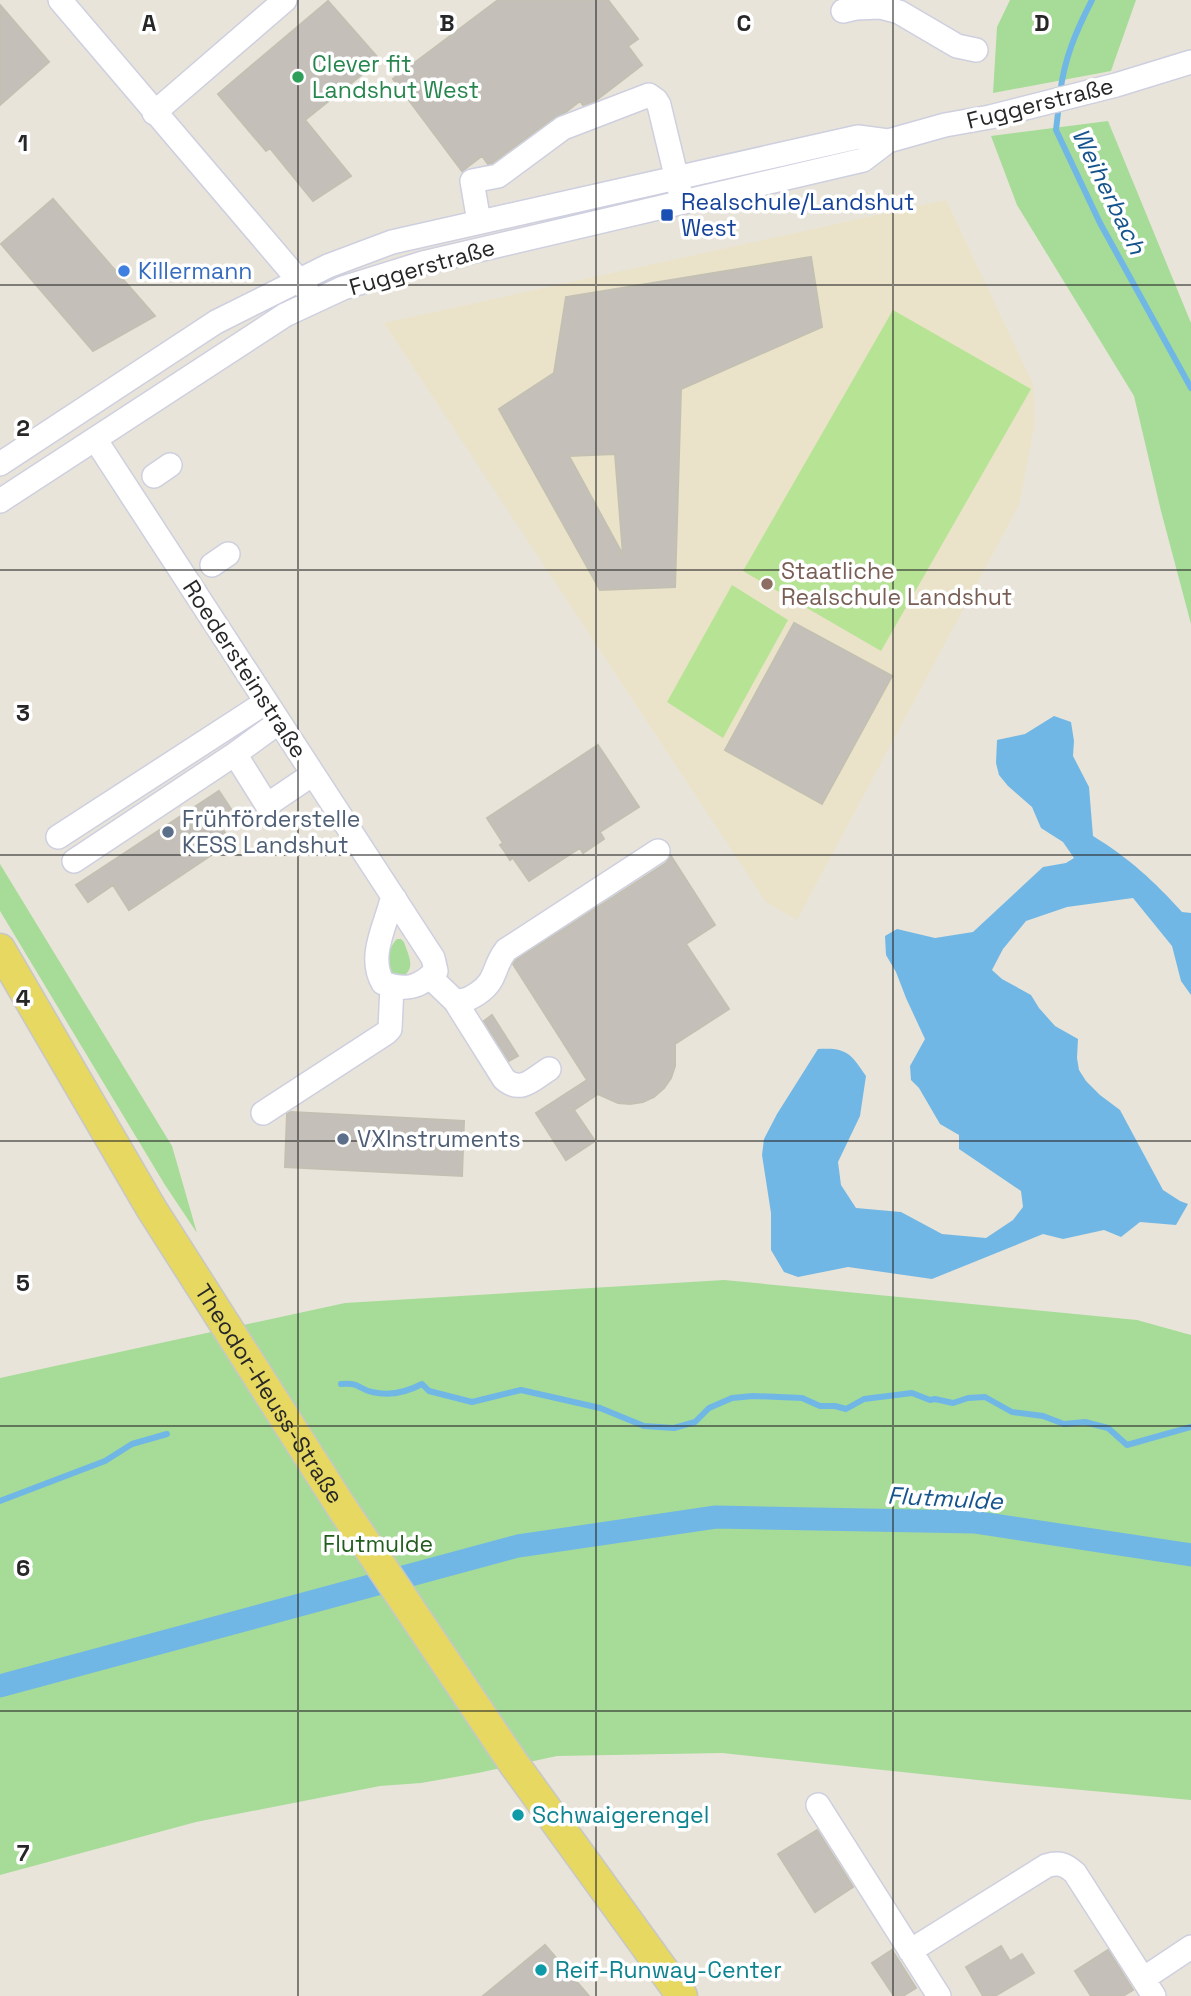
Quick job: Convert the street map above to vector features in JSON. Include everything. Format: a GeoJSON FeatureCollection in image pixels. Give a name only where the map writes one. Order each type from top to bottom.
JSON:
{"type":"FeatureCollection","features":[{"type":"Feature","properties":{"kind":"main road","name":"Theodor-Heuss-Straße"},"geometry":{"type":"LineString","coordinates":[[0,949],[144,1196],[342,1508],[514,1764],[682,1996]]}},
{"type":"Feature","properties":{"kind":"street"},"geometry":{"type":"LineString","coordinates":[[60,0],[317,301]]}},
{"type":"Feature","properties":{"kind":"street"},"geometry":{"type":"LineString","coordinates":[[154,113],[285,0]]}},
{"type":"Feature","properties":{"kind":"street"},"geometry":{"type":"LineString","coordinates":[[843,11],[880,7],[899,12],[957,46],[976,50]]}},
{"type":"Feature","properties":{"kind":"street","name":"Fuggerstraße"},"geometry":{"type":"LineString","coordinates":[[0,501],[285,315],[343,288],[423,263],[863,160],[888,141],[1116,85],[1191,62]]}},
{"type":"Feature","properties":{"kind":"street"},"geometry":{"type":"LineString","coordinates":[[479,222],[472,181],[498,176],[563,128],[649,95],[659,105],[683,202]]}},
{"type":"Feature","properties":{"kind":"street","name":"Fuggerstraße"},"geometry":{"type":"LineString","coordinates":[[0,464],[216,322],[328,266],[392,242],[858,137],[888,141]]}},
{"type":"Feature","properties":{"kind":"street","name":"Roedersteinstraße"},"geometry":{"type":"LineString","coordinates":[[95,439],[433,958],[436,971],[430,977]]}},
{"type":"Feature","properties":{"kind":"street"},"geometry":{"type":"LineString","coordinates":[[58,837],[266,702]]}},
{"type":"Feature","properties":{"kind":"street"},"geometry":{"type":"LineString","coordinates":[[74,861],[279,723]]}},
{"type":"Feature","properties":{"kind":"street"},"geometry":{"type":"LineString","coordinates":[[235,754],[267,805],[313,774]]}},
{"type":"Feature","properties":{"kind":"street"},"geometry":{"type":"LineString","coordinates":[[455,1001],[466,1001],[489,986],[506,950],[658,851]]}},
{"type":"Feature","properties":{"kind":"street"},"geometry":{"type":"LineString","coordinates":[[394,899],[376,958],[377,973],[383,983],[409,988],[430,977],[455,1001],[511,1086],[520,1087],[549,1069]]}},
{"type":"Feature","properties":{"kind":"street"},"geometry":{"type":"LineString","coordinates":[[263,1113],[386,1033],[390,1029],[392,986]]}},
{"type":"Feature","properties":{"kind":"street"},"geometry":{"type":"LineString","coordinates":[[818,1805],[939,1996]]}},
{"type":"Feature","properties":{"kind":"street"},"geometry":{"type":"LineString","coordinates":[[910,1951],[1046,1866],[1056,1863],[1067,1866],[1075,1873],[1149,1988],[1191,1947]]}},
{"type":"Feature","properties":{"kind":"shaded area","name":"Staatliche Realschule Landshut"},"geometry":{"type":"Polygon","coordinates":[[[946,200],[1033,384],[1035,422],[1019,505],[797,920],[766,902],[384,323],[946,200]]]}},
{"type":"Feature","properties":{"kind":"green space"},"geometry":{"type":"Polygon","coordinates":[[[1010,0],[1136,0],[1111,71],[993,93],[997,27],[1010,0]]]}},
{"type":"Feature","properties":{"kind":"green space"},"geometry":{"type":"Polygon","coordinates":[[[1108,121],[1191,323],[1191,624],[1134,396],[1017,205],[991,136],[1108,121]]]}},
{"type":"Feature","properties":{"kind":"green space"},"geometry":{"type":"Polygon","coordinates":[[[893,310],[1031,389],[881,651],[743,571],[893,310]]]}},
{"type":"Feature","properties":{"kind":"green space"},"geometry":{"type":"Polygon","coordinates":[[[732,585],[788,620],[723,738],[667,702],[732,585]]]}},
{"type":"Feature","properties":{"kind":"green space"},"geometry":{"type":"Polygon","coordinates":[[[0,864],[172,1146],[197,1233],[165,1185],[0,911],[0,864]]]}},
{"type":"Feature","properties":{"kind":"green space"},"geometry":{"type":"Polygon","coordinates":[[[397,939],[404,942],[410,960],[410,968],[404,976],[393,974],[389,966],[390,951],[397,939]]]}},
{"type":"Feature","properties":{"kind":"green space","name":"Flutmulde"},"geometry":{"type":"Polygon","coordinates":[[[724,1280],[1137,1320],[1191,1335],[1191,1800],[722,1753],[557,1756],[478,1773],[421,1783],[380,1786],[196,1822],[0,1875],[0,1378],[345,1303],[724,1280]]]}},
{"type":"Feature","properties":{"kind":"water"},"geometry":{"type":"Polygon","coordinates":[[[1054,716],[1071,722],[1073,756],[1089,787],[1093,836],[1140,871],[1182,912],[1191,913],[1191,995],[1181,981],[1172,946],[1133,898],[1067,907],[1026,921],[1003,949],[992,970],[1002,979],[1031,995],[1055,1026],[1078,1039],[1079,1070],[1086,1081],[1120,1110],[1163,1190],[1188,1204],[1176,1225],[1140,1222],[1121,1237],[1104,1230],[1063,1239],[1043,1234],[932,1279],[848,1267],[798,1277],[784,1272],[771,1250],[771,1213],[762,1155],[764,1139],[818,1049],[842,1051],[856,1062],[866,1076],[860,1116],[838,1162],[841,1185],[856,1208],[901,1212],[942,1234],[986,1238],[1013,1220],[1023,1207],[1021,1191],[959,1149],[959,1135],[940,1124],[919,1088],[911,1080],[910,1066],[925,1039],[886,955],[885,936],[897,929],[935,938],[973,932],[1043,867],[1066,863],[1074,858],[1063,842],[1041,828],[1032,807],[999,775],[996,763],[997,740],[1025,734],[1054,716]]]}},
{"type":"Feature","properties":{"kind":"building"},"geometry":{"type":"Polygon","coordinates":[[[498,0],[608,0],[638,39],[628,46],[642,65],[595,101],[583,105],[580,101],[492,163],[488,164],[482,156],[462,171],[393,79],[498,0]]]}},
{"type":"Feature","properties":{"kind":"building","name":"Clever fit Landshut West"},"geometry":{"type":"Polygon","coordinates":[[[328,1],[380,60],[305,120],[351,176],[313,201],[270,148],[266,151],[218,94],[328,1]]]}},
{"type":"Feature","properties":{"kind":"building"},"geometry":{"type":"Polygon","coordinates":[[[0,5],[49,62],[0,105],[0,5]]]}},
{"type":"Feature","properties":{"kind":"building"},"geometry":{"type":"Polygon","coordinates":[[[53,199],[155,316],[93,351],[1,244],[53,199]]]}},
{"type":"Feature","properties":{"kind":"building"},"geometry":{"type":"Polygon","coordinates":[[[811,257],[822,327],[681,389],[675,587],[600,590],[499,409],[554,373],[566,297],[811,257]],[[615,454],[569,456],[623,555],[615,454]]]}},
{"type":"Feature","properties":{"kind":"building"},"geometry":{"type":"Polygon","coordinates":[[[794,623],[892,676],[822,804],[725,750],[794,623]]]}},
{"type":"Feature","properties":{"kind":"building"},"geometry":{"type":"Polygon","coordinates":[[[598,745],[639,807],[600,832],[604,839],[583,853],[580,848],[529,881],[500,845],[503,843],[487,818],[598,745]]]}},
{"type":"Feature","properties":{"kind":"building"},"geometry":{"type":"Polygon","coordinates":[[[219,791],[231,809],[216,819],[231,842],[129,910],[113,885],[88,902],[76,885],[219,791]]]}},
{"type":"Feature","properties":{"kind":"building"},"geometry":{"type":"Polygon","coordinates":[[[671,856],[715,925],[686,944],[729,1009],[675,1044],[675,1066],[671,1078],[654,1097],[630,1104],[618,1103],[598,1094],[574,1110],[595,1141],[566,1160],[536,1113],[587,1080],[513,964],[666,863],[671,856]]]}},
{"type":"Feature","properties":{"kind":"building"},"geometry":{"type":"Polygon","coordinates":[[[492,1015],[518,1056],[509,1061],[484,1021],[492,1015]]]}},
{"type":"Feature","properties":{"kind":"building"},"geometry":{"type":"Polygon","coordinates":[[[291,1112],[464,1121],[462,1176],[285,1167],[287,1114],[291,1112]]]}},
{"type":"Feature","properties":{"kind":"building"},"geometry":{"type":"Polygon","coordinates":[[[817,1830],[853,1887],[815,1912],[778,1854],[817,1830]]]}},
{"type":"Feature","properties":{"kind":"building","name":"Reif-Runway-Center"},"geometry":{"type":"Polygon","coordinates":[[[545,1945],[589,1996],[483,1996],[545,1945]]]}},
{"type":"Feature","properties":{"kind":"building"},"geometry":{"type":"Polygon","coordinates":[[[1001,1946],[1010,1961],[1022,1954],[1034,1973],[995,1996],[983,1996],[966,1967],[1001,1946]]]}},
{"type":"Feature","properties":{"kind":"building"},"geometry":{"type":"Polygon","coordinates":[[[892,1950],[916,1988],[903,1996],[894,1996],[872,1963],[892,1950]]]}},
{"type":"Feature","properties":{"kind":"building"},"geometry":{"type":"Polygon","coordinates":[[[1108,1950],[1133,1990],[1123,1996],[1091,1996],[1075,1971],[1108,1950]]]}},
{"type":"Feature","properties":{"kind":"waterway","name":"Weiherbach"},"geometry":{"type":"LineString","coordinates":[[1060,94],[1064,69],[1092,0]]}},
{"type":"Feature","properties":{"kind":"waterway","name":"Weiherbach"},"geometry":{"type":"LineString","coordinates":[[1059,104],[1056,130],[1100,223],[1191,388]]}},
{"type":"Feature","properties":{"kind":"waterway"},"geometry":{"type":"LineString","coordinates":[[341,1384],[352,1384],[367,1391],[385,1394],[422,1384],[429,1391],[472,1402],[521,1390],[600,1408],[644,1426],[674,1428],[695,1422],[709,1408],[732,1398],[802,1398],[820,1406],[846,1409],[864,1399],[912,1393],[930,1400],[953,1403],[968,1398],[985,1397],[1012,1412],[1043,1416],[1064,1424],[1085,1422],[1108,1428],[1127,1445],[1191,1427]]}},
{"type":"Feature","properties":{"kind":"waterway"},"geometry":{"type":"LineString","coordinates":[[0,1501],[105,1461],[132,1444],[167,1434]]}},
{"type":"Feature","properties":{"kind":"waterway","name":"Flutmulde"},"geometry":{"type":"LineString","coordinates":[[0,1686],[518,1546],[716,1517],[974,1522],[1191,1555]]}},
{"type":"Feature","properties":{"kind":"place","name":"Clever fit Landshut West"},"geometry":{"type":"Point","coordinates":[298,77]}},
{"type":"Feature","properties":{"kind":"place","name":"Realschule/Landshut West"},"geometry":{"type":"Point","coordinates":[667,215]}},
{"type":"Feature","properties":{"kind":"place","name":"Killermann"},"geometry":{"type":"Point","coordinates":[124,271]}},
{"type":"Feature","properties":{"kind":"place","name":"Staatliche Realschule Landshut"},"geometry":{"type":"Point","coordinates":[767,584]}},
{"type":"Feature","properties":{"kind":"place","name":"Frühförderstelle KESS Landshut"},"geometry":{"type":"Point","coordinates":[168,832]}},
{"type":"Feature","properties":{"kind":"place","name":"VXInstruments"},"geometry":{"type":"Point","coordinates":[343,1139]}},
{"type":"Feature","properties":{"kind":"place","name":"Schwaigerengel"},"geometry":{"type":"Point","coordinates":[518,1815]}},
{"type":"Feature","properties":{"kind":"place","name":"Reif-Runway-Center"},"geometry":{"type":"Point","coordinates":[541,1970]}}]}
